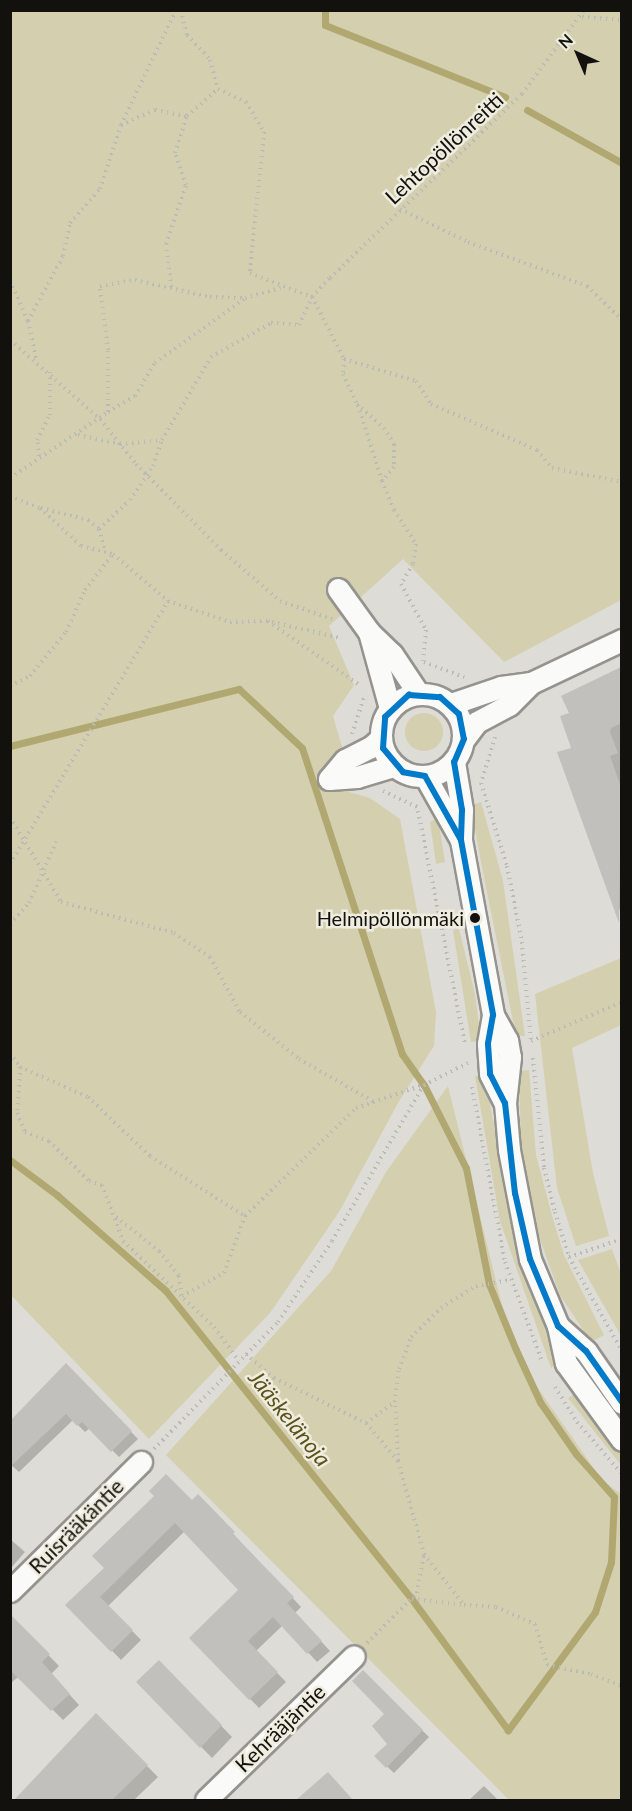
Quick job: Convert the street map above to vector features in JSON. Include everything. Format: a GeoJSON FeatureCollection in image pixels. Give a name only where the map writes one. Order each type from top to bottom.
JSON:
{"type":"FeatureCollection","features":[{"type":"Feature","properties":{"kind":"street"},"geometry":{"type":"LineString","coordinates":[[338,589],[369,632],[392,654],[418,693]]}},
{"type":"Feature","properties":{"kind":"street"},"geometry":{"type":"LineString","coordinates":[[369,632],[390,708],[381,738],[371,747],[345,760],[329,779],[357,777],[394,766],[425,776],[436,774],[454,762],[464,739],[477,722],[509,705],[531,683]]}},
{"type":"Feature","properties":{"kind":"street"},"geometry":{"type":"LineString","coordinates":[[451,704],[501,687],[531,683],[621,640]]}},
{"type":"Feature","properties":{"kind":"street"},"geometry":{"type":"LineString","coordinates":[[390,708],[418,693],[440,697],[451,704],[459,714],[464,739]]}},
{"type":"Feature","properties":{"kind":"street"},"geometry":{"type":"LineString","coordinates":[[381,738],[394,766]]}},
{"type":"Feature","properties":{"kind":"street"},"geometry":{"type":"LineString","coordinates":[[454,762],[462,810],[461,840],[493,1015],[488,1044],[490,1074],[505,1103],[523,1231],[558,1326],[566,1363],[621,1440]]}},
{"type":"Feature","properties":{"kind":"street"},"geometry":{"type":"LineString","coordinates":[[425,776],[461,840]]}},
{"type":"Feature","properties":{"kind":"street"},"geometry":{"type":"LineString","coordinates":[[558,1326],[586,1352],[621,1403]]}},
{"type":"Feature","properties":{"kind":"street","name":"Ruisrääkäntie"},"geometry":{"type":"LineString","coordinates":[[10,1591],[141,1462]]}},
{"type":"Feature","properties":{"kind":"street","name":"Kehrääjäntie"},"geometry":{"type":"LineString","coordinates":[[206,1800],[354,1656]]}},
{"type":"Feature","properties":{"kind":"path"},"geometry":{"type":"LineString","coordinates":[[178,10],[187,35],[210,60],[218,89],[246,102],[264,132],[250,273],[312,297],[344,359],[343,374],[357,404],[382,482],[394,510],[416,544],[413,564],[401,584],[426,630],[423,662],[474,682]]}},
{"type":"Feature","properties":{"kind":"path"},"geometry":{"type":"LineString","coordinates":[[28,321],[63,256],[70,223],[100,189],[121,125],[178,10]]}},
{"type":"Feature","properties":{"kind":"path","name":"Lehtopöllönreitti"},"geometry":{"type":"LineString","coordinates":[[312,297],[400,209],[470,148],[522,94],[582,17],[584,10]]}},
{"type":"Feature","properties":{"kind":"path"},"geometry":{"type":"LineString","coordinates":[[582,17],[621,20]]}},
{"type":"Feature","properties":{"kind":"path"},"geometry":{"type":"LineString","coordinates":[[171,287],[166,244],[186,184],[175,153],[187,116],[218,89]]}},
{"type":"Feature","properties":{"kind":"path"},"geometry":{"type":"LineString","coordinates":[[121,125],[155,110],[187,116]]}},
{"type":"Feature","properties":{"kind":"path"},"geometry":{"type":"LineString","coordinates":[[400,209],[468,242],[586,286],[621,320]]}},
{"type":"Feature","properties":{"kind":"path"},"geometry":{"type":"LineString","coordinates":[[108,412],[108,350],[100,286],[135,280],[210,297],[245,298],[282,287]]}},
{"type":"Feature","properties":{"kind":"path"},"geometry":{"type":"LineString","coordinates":[[10,281],[28,321],[37,360]]}},
{"type":"Feature","properties":{"kind":"path"},"geometry":{"type":"LineString","coordinates":[[99,528],[130,500],[147,475],[162,440],[211,357],[271,323],[299,325],[312,297]]}},
{"type":"Feature","properties":{"kind":"path"},"geometry":{"type":"LineString","coordinates":[[10,478],[39,456],[135,396],[155,363],[245,298]]}},
{"type":"Feature","properties":{"kind":"path"},"geometry":{"type":"LineString","coordinates":[[10,340],[37,360],[100,419],[147,475],[221,550],[280,601],[335,620]]}},
{"type":"Feature","properties":{"kind":"path"},"geometry":{"type":"LineString","coordinates":[[344,359],[391,370],[416,381],[431,404],[537,450],[552,468],[621,482]]}},
{"type":"Feature","properties":{"kind":"path"},"geometry":{"type":"LineString","coordinates":[[39,456],[37,440],[50,415],[50,372]]}},
{"type":"Feature","properties":{"kind":"path"},"geometry":{"type":"LineString","coordinates":[[357,404],[384,428],[394,444],[394,467],[382,482]]}},
{"type":"Feature","properties":{"kind":"path"},"geometry":{"type":"LineString","coordinates":[[74,434],[120,444],[162,440]]}},
{"type":"Feature","properties":{"kind":"path"},"geometry":{"type":"LineString","coordinates":[[10,486],[10,503]]}},
{"type":"Feature","properties":{"kind":"path"},"geometry":{"type":"LineString","coordinates":[[11,497],[40,508],[88,520],[99,528],[105,550]]}},
{"type":"Feature","properties":{"kind":"path"},"geometry":{"type":"LineString","coordinates":[[40,508],[81,546],[105,550],[113,554],[168,601],[230,622],[268,621],[340,638]]}},
{"type":"Feature","properties":{"kind":"path"},"geometry":{"type":"LineString","coordinates":[[10,686],[30,676],[66,632],[85,590],[113,554]]}},
{"type":"Feature","properties":{"kind":"path"},"geometry":{"type":"LineString","coordinates":[[10,864],[168,601]]}},
{"type":"Feature","properties":{"kind":"path"},"geometry":{"type":"LineString","coordinates":[[268,621],[367,690],[357,710],[352,744]]}},
{"type":"Feature","properties":{"kind":"path"},"geometry":{"type":"LineString","coordinates":[[496,728],[481,783],[507,866],[522,942],[532,1047]]}},
{"type":"Feature","properties":{"kind":"path"},"geometry":{"type":"LineString","coordinates":[[382,790],[418,809]]}},
{"type":"Feature","properties":{"kind":"path"},"geometry":{"type":"LineString","coordinates":[[10,817],[41,873],[61,902],[174,933],[210,957],[240,1012],[299,1059],[374,1102]]}},
{"type":"Feature","properties":{"kind":"path"},"geometry":{"type":"LineString","coordinates":[[10,924],[29,903],[56,842]]}},
{"type":"Feature","properties":{"kind":"path"},"geometry":{"type":"LineString","coordinates":[[531,1041],[621,1002]]}},
{"type":"Feature","properties":{"kind":"path"},"geometry":{"type":"LineString","coordinates":[[10,1053],[20,1067],[88,1097],[150,1156],[245,1216]]}},
{"type":"Feature","properties":{"kind":"path"},"geometry":{"type":"LineString","coordinates":[[532,1054],[544,1168],[569,1257],[621,1351]]}},
{"type":"Feature","properties":{"kind":"path"},"geometry":{"type":"LineString","coordinates":[[182,1296],[224,1273],[245,1216],[356,1108],[424,1085],[468,1064]]}},
{"type":"Feature","properties":{"kind":"path"},"geometry":{"type":"LineString","coordinates":[[20,1067],[17,1113],[25,1131],[49,1141],[89,1181],[102,1185],[116,1217],[123,1241],[214,1327],[239,1362]]}},
{"type":"Feature","properties":{"kind":"path"},"geometry":{"type":"LineString","coordinates":[[141,1462],[278,1322],[320,1259],[424,1085]]}},
{"type":"Feature","properties":{"kind":"path"},"geometry":{"type":"LineString","coordinates":[[10,1116],[17,1113]]}},
{"type":"Feature","properties":{"kind":"path"},"geometry":{"type":"LineString","coordinates":[[116,1217],[159,1251],[179,1276],[182,1296]]}},
{"type":"Feature","properties":{"kind":"path"},"geometry":{"type":"LineString","coordinates":[[569,1257],[621,1239]]}},
{"type":"Feature","properties":{"kind":"path"},"geometry":{"type":"LineString","coordinates":[[464,1605],[424,1554],[398,1461],[395,1402],[399,1369],[411,1337],[441,1308],[476,1286],[511,1280]]}},
{"type":"Feature","properties":{"kind":"path"},"geometry":{"type":"LineString","coordinates":[[246,1354],[274,1378],[366,1423],[398,1461]]}},
{"type":"Feature","properties":{"kind":"path"},"geometry":{"type":"LineString","coordinates":[[366,1423],[395,1402]]}},
{"type":"Feature","properties":{"kind":"path"},"geometry":{"type":"LineString","coordinates":[[354,1656],[417,1593],[424,1554]]}},
{"type":"Feature","properties":{"kind":"path"},"geometry":{"type":"LineString","coordinates":[[411,1598],[496,1607],[535,1624],[547,1665],[621,1686]]}},
{"type":"Feature","properties":{"kind":"shaded area"},"geometry":{"type":"Polygon","coordinates":[[[10,11],[621,11],[621,600],[504,662],[403,559],[329,626],[354,685],[333,716],[342,747],[333,766],[349,792],[370,798],[400,819],[436,1012],[434,1046],[398,1103],[339,1212],[270,1313],[149,1439],[11,1295],[10,11]]]}},
{"type":"Feature","properties":{"kind":"shaded area"},"geometry":{"type":"Polygon","coordinates":[[[424,713],[437,719],[443,732],[437,745],[424,751],[411,745],[405,732],[411,719],[424,713]]]}},
{"type":"Feature","properties":{"kind":"shaded area"},"geometry":{"type":"Polygon","coordinates":[[[481,802],[503,881],[525,1036],[516,1036],[480,857],[471,806],[481,802]]]}},
{"type":"Feature","properties":{"kind":"shaded area"},"geometry":{"type":"Polygon","coordinates":[[[438,818],[445,862],[436,864],[430,822],[438,818]]]}},
{"type":"Feature","properties":{"kind":"shaded area"},"geometry":{"type":"Polygon","coordinates":[[[459,929],[475,994],[481,1041],[471,1042],[453,930],[459,929]]]}},
{"type":"Feature","properties":{"kind":"shaded area"},"geometry":{"type":"Polygon","coordinates":[[[621,958],[621,1025],[572,1048],[593,1173],[609,1236],[576,1246],[557,1188],[535,994],[621,958]]]}},
{"type":"Feature","properties":{"kind":"shaded area"},"geometry":{"type":"Polygon","coordinates":[[[529,1070],[536,1155],[553,1219],[564,1255],[604,1335],[591,1342],[560,1295],[531,1214],[521,1152],[519,1071],[529,1070]]]}},
{"type":"Feature","properties":{"kind":"shaded area"},"geometry":{"type":"Polygon","coordinates":[[[485,1075],[512,1227],[559,1363],[551,1368],[500,1221],[475,1076],[485,1075]]]}},
{"type":"Feature","properties":{"kind":"shaded area"},"geometry":{"type":"Polygon","coordinates":[[[448,1086],[514,1354],[602,1480],[621,1494],[621,1800],[509,1800],[166,1455],[331,1271],[386,1172],[448,1086]]]}},
{"type":"Feature","properties":{"kind":"shaded area"},"geometry":{"type":"Polygon","coordinates":[[[612,1249],[621,1274],[621,1336],[578,1260],[612,1249]]]}},
{"type":"Feature","properties":{"kind":"shaded area"},"geometry":{"type":"Polygon","coordinates":[[[576,1393],[621,1450],[621,1465],[568,1398],[576,1393]]]}},
{"type":"Feature","properties":{"kind":"building"},"geometry":{"type":"Polygon","coordinates":[[[621,667],[621,723],[611,728],[610,732],[618,753],[610,756],[621,787],[619,923],[557,752],[571,748],[560,716],[569,713],[561,696],[621,667]]]}},
{"type":"Feature","properties":{"kind":"building"},"geometry":{"type":"Polygon","coordinates":[[[66,1363],[132,1431],[111,1452],[82,1422],[77,1426],[66,1414],[10,1467],[10,1421],[66,1363]]]}},
{"type":"Feature","properties":{"kind":"building"},"geometry":{"type":"Polygon","coordinates":[[[166,1474],[192,1500],[198,1494],[235,1532],[233,1534],[294,1597],[287,1603],[322,1641],[307,1654],[273,1617],[248,1641],[278,1672],[249,1700],[189,1638],[238,1590],[175,1523],[100,1597],[133,1630],[111,1652],[65,1605],[104,1568],[92,1556],[154,1496],[149,1491],[166,1474]]]}},
{"type":"Feature","properties":{"kind":"building"},"geometry":{"type":"Polygon","coordinates":[[[10,1614],[50,1654],[42,1662],[70,1694],[51,1711],[10,1670],[10,1614]]]}},
{"type":"Feature","properties":{"kind":"building"},"geometry":{"type":"Polygon","coordinates":[[[159,1660],[222,1725],[200,1748],[136,1682],[159,1660]]]}},
{"type":"Feature","properties":{"kind":"building"},"geometry":{"type":"Polygon","coordinates":[[[363,1670],[423,1730],[386,1768],[374,1756],[387,1744],[372,1726],[384,1714],[352,1681],[363,1670]]]}},
{"type":"Feature","properties":{"kind":"building"},"geometry":{"type":"Polygon","coordinates":[[[96,1713],[148,1765],[112,1800],[14,1800],[96,1713]]]}},
{"type":"Feature","properties":{"kind":"building"},"geometry":{"type":"Polygon","coordinates":[[[328,1772],[353,1800],[296,1800],[328,1772]]]}},
{"type":"Feature","properties":{"kind":"waterway"},"geometry":{"type":"LineString","coordinates":[[325,10],[325,25],[505,97]]}},
{"type":"Feature","properties":{"kind":"waterway"},"geometry":{"type":"LineString","coordinates":[[527,110],[622,163]]}},
{"type":"Feature","properties":{"kind":"waterway","name":"Jääskelänoja"},"geometry":{"type":"LineString","coordinates":[[10,746],[239,689],[302,748],[402,1054],[424,1085],[466,1168],[489,1284],[516,1350],[540,1402],[576,1454],[614,1497],[611,1562],[595,1612],[508,1730],[411,1598],[165,1290],[57,1195],[10,1160]]}},
{"type":"Feature","properties":{"kind":"transit line"},"geometry":{"type":"LineString","coordinates":[[409,695],[440,697],[459,714],[464,739],[454,762],[462,810],[461,840],[425,776],[403,772],[383,748],[385,717],[409,695]]}},
{"type":"Feature","properties":{"kind":"transit line"},"geometry":{"type":"LineString","coordinates":[[461,840],[493,1015],[488,1044],[490,1074],[505,1103],[515,1193],[530,1259],[558,1326],[586,1351],[622,1402]]}},
{"type":"Feature","properties":{"kind":"place","name":"Helmipöllönmäki"},"geometry":{"type":"Point","coordinates":[475,918]}}]}
